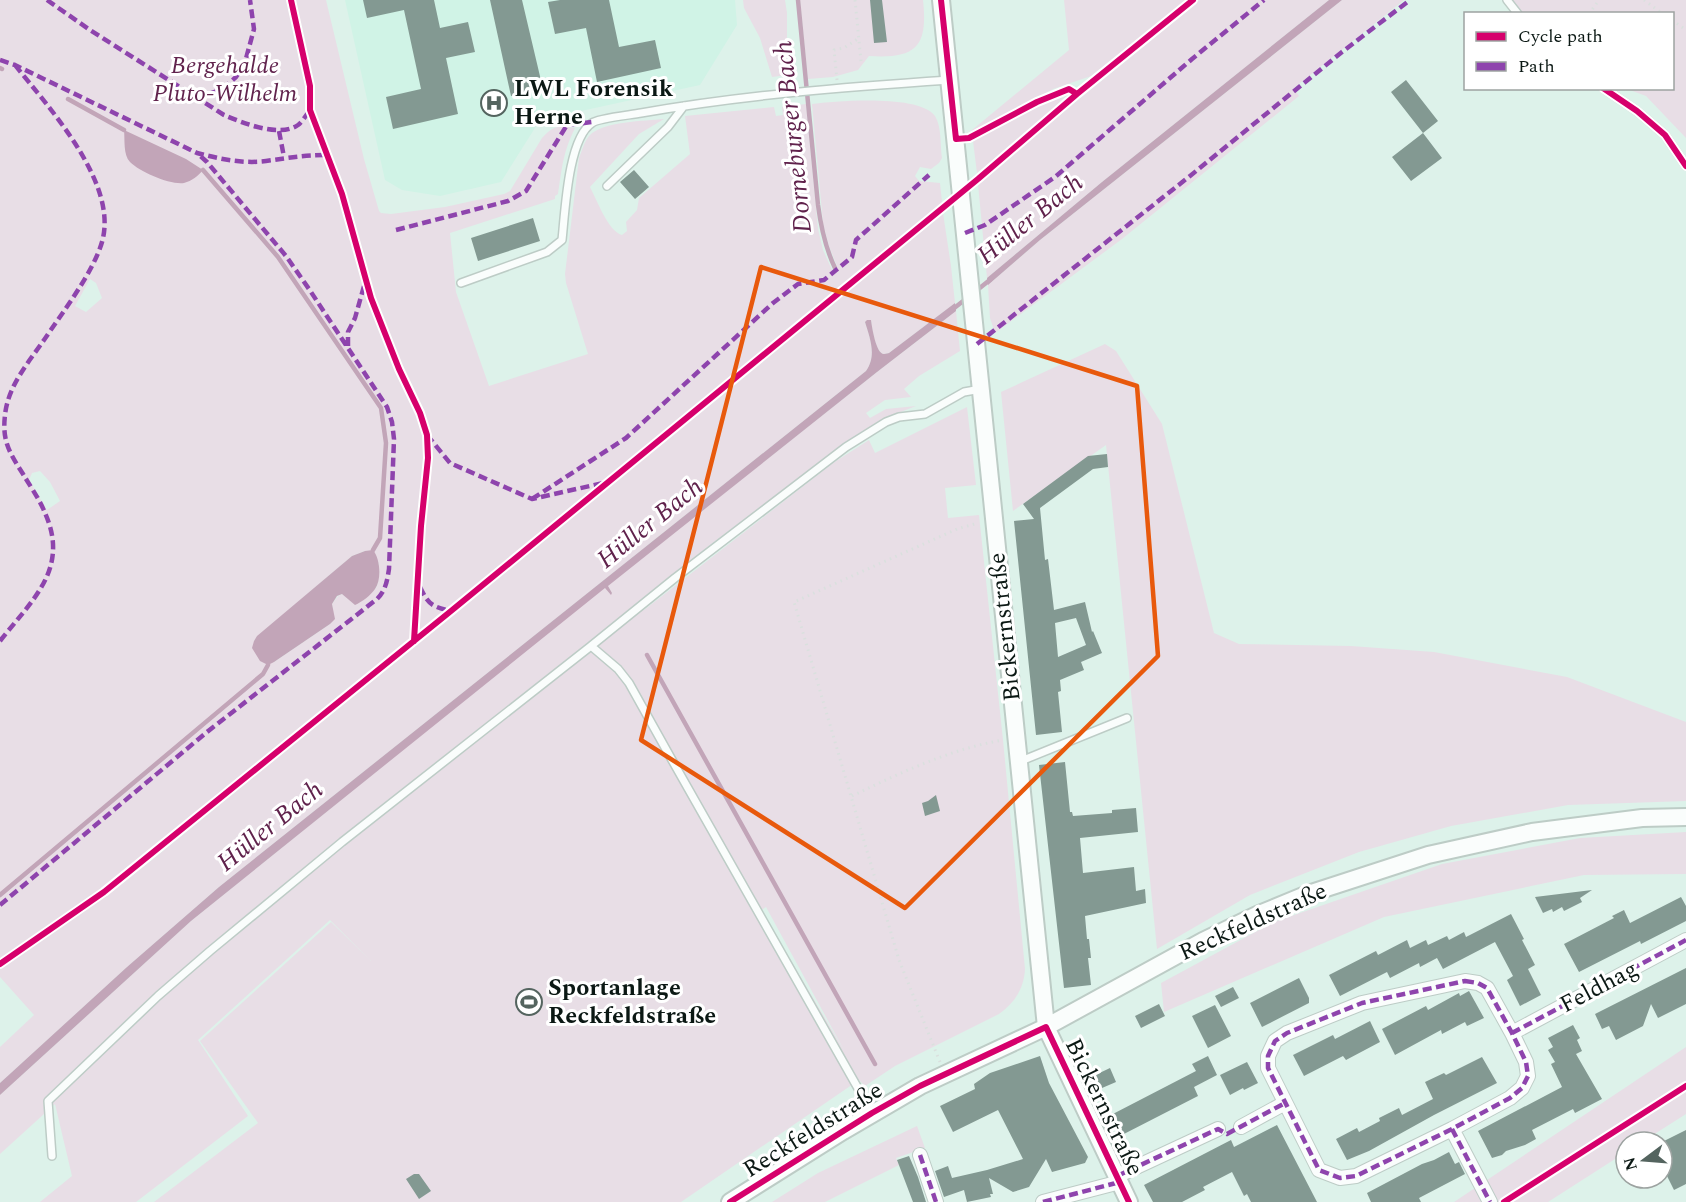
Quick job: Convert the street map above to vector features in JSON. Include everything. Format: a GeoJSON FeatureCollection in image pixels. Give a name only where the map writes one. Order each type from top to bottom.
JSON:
{"type":"FeatureCollection","features":[{"type":"Feature","properties":{"kind":"street","name":"Bickernstraße"},"geometry":{"type":"LineString","coordinates":[[942,0],[1046,1027],[1130,1202]]}},
{"type":"Feature","properties":{"kind":"street","name":"Reckfeldstraße"},"geometry":{"type":"LineString","coordinates":[[730,1202],[872,1113],[945,1074],[1046,1027],[1203,941],[1308,894],[1428,855],[1532,832],[1642,818],[1686,817]]}},
{"type":"Feature","properties":{"kind":"street","name":"Feldhag"},"geometry":{"type":"LineString","coordinates":[[1512,1033],[1686,940]]}},
{"type":"Feature","properties":{"kind":"street"},"geometry":{"type":"LineString","coordinates":[[1465,981],[1478,982],[1487,988],[1512,1033],[1526,1062],[1528,1076],[1522,1088],[1510,1098],[1452,1129],[1356,1176],[1340,1178],[1319,1170],[1268,1068],[1268,1056],[1275,1041],[1287,1033],[1362,1003],[1465,981]]}},
{"type":"Feature","properties":{"kind":"street"},"geometry":{"type":"LineString","coordinates":[[1241,1127],[1285,1103]]}},
{"type":"Feature","properties":{"kind":"street"},"geometry":{"type":"LineString","coordinates":[[1043,1202],[1118,1179],[1218,1129]]}},
{"type":"Feature","properties":{"kind":"street"},"geometry":{"type":"LineString","coordinates":[[1452,1129],[1490,1202]]}},
{"type":"Feature","properties":{"kind":"street"},"geometry":{"type":"LineString","coordinates":[[920,1155],[936,1202]]}},
{"type":"Feature","properties":{"kind":"lane"},"geometry":{"type":"LineString","coordinates":[[1507,0],[1516,12]]}},
{"type":"Feature","properties":{"kind":"lane"},"geometry":{"type":"LineString","coordinates":[[461,283],[547,252],[562,240],[567,188],[580,136],[592,122],[684,106],[781,94],[950,80]]}},
{"type":"Feature","properties":{"kind":"lane"},"geometry":{"type":"LineString","coordinates":[[1606,90],[1637,111],[1665,135],[1686,166]]}},
{"type":"Feature","properties":{"kind":"lane"},"geometry":{"type":"LineString","coordinates":[[607,186],[668,127],[684,106]]}},
{"type":"Feature","properties":{"kind":"lane"},"geometry":{"type":"LineString","coordinates":[[52,1156],[48,1101],[158,996],[210,951],[675,578],[846,447],[886,422],[899,417],[925,414],[964,392],[981,389]]}},
{"type":"Feature","properties":{"kind":"lane"},"geometry":{"type":"LineString","coordinates":[[591,646],[618,669],[629,683],[872,1113]]}},
{"type":"Feature","properties":{"kind":"lane"},"geometry":{"type":"LineString","coordinates":[[1019,762],[1127,718]]}},
{"type":"Feature","properties":{"kind":"path"},"geometry":{"type":"LineString","coordinates":[[855,0],[861,61]]}},
{"type":"Feature","properties":{"kind":"path"},"geometry":{"type":"LineString","coordinates":[[1644,0],[1660,12]]}},
{"type":"Feature","properties":{"kind":"path"},"geometry":{"type":"LineString","coordinates":[[836,88],[834,50],[844,48],[859,38]]}},
{"type":"Feature","properties":{"kind":"path"},"geometry":{"type":"LineString","coordinates":[[945,1074],[899,960],[794,602],[957,529],[993,519]]}},
{"type":"Feature","properties":{"kind":"path"},"geometry":{"type":"LineString","coordinates":[[852,796],[922,764],[988,743],[1016,738]]}},
{"type":"Feature","properties":{"kind":"highlighted area"},"geometry":{"type":"Polygon","coordinates":[[[761,267],[1137,386],[1158,656],[905,908],[641,740],[761,267]]]}},
{"type":"Feature","properties":{"kind":"shaded area","name":"LWL Forensik Herne"},"geometry":{"type":"Polygon","coordinates":[[[345,0],[735,0],[737,25],[700,85],[540,120],[501,182],[440,196],[402,190],[385,180],[345,0]]]}},
{"type":"Feature","properties":{"kind":"shaded area"},"geometry":{"type":"Polygon","coordinates":[[[1329,0],[1342,0],[1040,240],[988,285],[987,278],[1102,182],[1329,0]]]}},
{"type":"Feature","properties":{"kind":"shaded area"},"geometry":{"type":"Polygon","coordinates":[[[124,130],[186,159],[203,170],[195,178],[184,183],[163,180],[148,174],[128,159],[125,151],[124,130]]]}},
{"type":"Feature","properties":{"kind":"shaded area"},"geometry":{"type":"Polygon","coordinates":[[[955,303],[956,311],[608,586],[611,595],[605,588],[191,921],[0,1095],[0,1083],[219,887],[866,371],[872,353],[865,322],[867,320],[871,320],[879,350],[885,354],[955,303]]]}},
{"type":"Feature","properties":{"kind":"shaded area"},"geometry":{"type":"Polygon","coordinates":[[[373,550],[377,558],[379,574],[377,585],[371,594],[355,605],[342,594],[337,596],[332,604],[335,619],[330,624],[274,662],[268,665],[260,661],[252,648],[257,636],[352,556],[373,550]]]}},
{"type":"Feature","properties":{"kind":"green space","name":"Bergehalde Pluto-Wilhelm"},"geometry":{"type":"Polygon","coordinates":[[[0,0],[326,0],[364,159],[381,213],[391,214],[445,207],[504,194],[510,191],[546,134],[557,127],[575,128],[565,153],[558,194],[555,199],[450,233],[456,292],[489,386],[588,354],[565,274],[579,158],[587,138],[595,131],[625,123],[664,119],[639,134],[590,187],[612,228],[622,235],[627,231],[626,222],[637,210],[639,198],[690,154],[685,116],[774,107],[776,116],[783,115],[782,107],[806,104],[818,229],[823,250],[832,270],[837,266],[823,223],[812,104],[858,101],[896,102],[913,104],[926,109],[935,116],[940,131],[942,158],[931,169],[920,167],[915,176],[919,181],[940,183],[942,202],[870,264],[140,859],[0,960],[0,0]],[[90,279],[75,306],[86,312],[102,298],[96,283],[90,279]],[[40,471],[32,473],[29,480],[47,510],[60,501],[50,482],[40,471]],[[365,551],[352,556],[254,641],[274,662],[330,624],[334,619],[332,604],[338,596],[342,594],[347,597],[374,590],[377,586],[379,564],[365,551]]]}},
{"type":"Feature","properties":{"kind":"green space"},"geometry":{"type":"Polygon","coordinates":[[[743,0],[785,0],[787,75],[772,77],[760,38],[744,8],[743,0]]]}},
{"type":"Feature","properties":{"kind":"green space"},"geometry":{"type":"Polygon","coordinates":[[[800,0],[923,0],[924,16],[921,39],[908,52],[898,55],[869,56],[858,70],[833,77],[808,79],[800,0]]]}},
{"type":"Feature","properties":{"kind":"green space"},"geometry":{"type":"Polygon","coordinates":[[[1064,0],[1187,0],[1091,76],[1053,89],[973,133],[972,130],[1069,50],[1064,0]]]}},
{"type":"Feature","properties":{"kind":"green space"},"geometry":{"type":"Polygon","coordinates":[[[1200,0],[1329,0],[1102,182],[987,278],[978,184],[1200,0]]]}},
{"type":"Feature","properties":{"kind":"green space"},"geometry":{"type":"Polygon","coordinates":[[[1342,0],[1404,0],[1294,88],[1299,96],[1122,239],[995,333],[990,318],[988,285],[1040,240],[1342,0]]]}},
{"type":"Feature","properties":{"kind":"green space"},"geometry":{"type":"Polygon","coordinates":[[[1512,0],[1686,0],[1686,138],[1646,96],[1630,90],[1674,90],[1674,12],[1522,12],[1512,0]]]}},
{"type":"Feature","properties":{"kind":"green space"},"geometry":{"type":"Polygon","coordinates":[[[1054,97],[1063,98],[1051,111],[977,173],[973,141],[1054,97]]]}},
{"type":"Feature","properties":{"kind":"green space"},"geometry":{"type":"Polygon","coordinates":[[[943,213],[955,303],[885,354],[879,350],[871,320],[865,322],[872,353],[866,371],[219,887],[0,1083],[0,1047],[34,1015],[0,977],[0,969],[97,902],[152,860],[943,213]]]}},
{"type":"Feature","properties":{"kind":"green space"},"geometry":{"type":"Polygon","coordinates":[[[956,311],[960,351],[919,376],[904,389],[911,397],[885,400],[866,413],[870,418],[886,409],[916,406],[888,417],[852,438],[637,603],[644,610],[833,463],[869,440],[875,453],[967,407],[976,485],[945,488],[948,518],[979,515],[1025,969],[1021,989],[1010,1005],[999,1014],[895,1066],[865,1086],[859,1080],[681,1202],[154,1202],[258,1123],[200,1041],[331,922],[371,961],[330,920],[198,1040],[248,1116],[136,1202],[40,1202],[72,1176],[55,1104],[0,1154],[0,1095],[191,921],[605,587],[611,594],[607,586],[956,311]],[[766,907],[761,910],[845,1052],[766,907]]]}},
{"type":"Feature","properties":{"kind":"green space"},"geometry":{"type":"Polygon","coordinates":[[[1105,344],[1116,351],[1162,424],[1214,633],[1239,644],[1351,646],[1434,652],[1567,677],[1686,722],[1686,801],[1568,805],[1451,826],[1359,852],[1250,895],[1157,949],[1106,445],[1013,511],[1001,392],[1105,344]]]}},
{"type":"Feature","properties":{"kind":"green space"},"geometry":{"type":"Polygon","coordinates":[[[1686,832],[1686,874],[1584,875],[1384,917],[1164,1012],[1161,983],[1274,922],[1442,864],[1580,838],[1686,832]]]}},
{"type":"Feature","properties":{"kind":"green space"},"geometry":{"type":"Polygon","coordinates":[[[1686,1047],[1686,1114],[1661,1130],[1614,1130],[1614,1160],[1548,1202],[1454,1202],[1686,1047]]]}},
{"type":"Feature","properties":{"kind":"green space"},"geometry":{"type":"Polygon","coordinates":[[[917,1126],[925,1148],[896,1158],[899,1165],[825,1202],[772,1202],[818,1173],[917,1126]]]}},
{"type":"Feature","properties":{"kind":"building"},"geometry":{"type":"Polygon","coordinates":[[[363,0],[434,0],[440,28],[468,22],[475,52],[446,58],[458,114],[393,129],[386,97],[421,89],[404,10],[367,18],[363,0]]]}},
{"type":"Feature","properties":{"kind":"building"},"geometry":{"type":"Polygon","coordinates":[[[490,0],[522,0],[543,89],[511,96],[490,0]]]}},
{"type":"Feature","properties":{"kind":"building"},"geometry":{"type":"Polygon","coordinates":[[[609,0],[619,47],[655,40],[661,68],[597,82],[586,28],[555,34],[548,2],[609,0]]]}},
{"type":"Feature","properties":{"kind":"building"},"geometry":{"type":"Polygon","coordinates":[[[870,0],[882,0],[887,42],[874,43],[870,0]]]}},
{"type":"Feature","properties":{"kind":"building"},"geometry":{"type":"Polygon","coordinates":[[[1406,80],[1438,121],[1423,133],[1391,92],[1406,80]]]}},
{"type":"Feature","properties":{"kind":"building"},"geometry":{"type":"Polygon","coordinates":[[[1423,133],[1442,158],[1411,181],[1392,157],[1423,133]]]}},
{"type":"Feature","properties":{"kind":"building"},"geometry":{"type":"Polygon","coordinates":[[[634,170],[649,187],[635,199],[620,182],[634,170]]]}},
{"type":"Feature","properties":{"kind":"building"},"geometry":{"type":"Polygon","coordinates":[[[533,218],[540,241],[478,261],[471,238],[533,218]]]}},
{"type":"Feature","properties":{"kind":"building"},"geometry":{"type":"Polygon","coordinates":[[[1107,454],[1108,467],[1093,469],[1040,508],[1045,560],[1048,559],[1054,610],[1085,602],[1092,632],[1102,653],[1081,662],[1084,670],[1060,680],[1061,691],[1058,692],[1062,732],[1036,735],[1014,521],[1034,519],[1023,504],[1088,456],[1107,454]],[[1076,618],[1055,623],[1058,657],[1086,645],[1076,618]]]}},
{"type":"Feature","properties":{"kind":"building"},"geometry":{"type":"Polygon","coordinates":[[[1065,762],[1070,812],[1073,816],[1112,813],[1112,810],[1136,808],[1138,832],[1080,838],[1083,873],[1134,867],[1136,891],[1145,889],[1146,903],[1085,916],[1091,958],[1088,958],[1091,985],[1064,988],[1039,765],[1065,762]]]}},
{"type":"Feature","properties":{"kind":"building"},"geometry":{"type":"Polygon","coordinates":[[[936,795],[940,811],[925,816],[922,803],[936,795]]]}},
{"type":"Feature","properties":{"kind":"building"},"geometry":{"type":"Polygon","coordinates":[[[1592,890],[1580,898],[1582,902],[1564,911],[1562,907],[1553,912],[1552,909],[1543,913],[1535,897],[1592,890]]]}},
{"type":"Feature","properties":{"kind":"building"},"geometry":{"type":"Polygon","coordinates":[[[1681,897],[1686,906],[1686,921],[1579,972],[1564,944],[1614,918],[1612,916],[1624,910],[1630,923],[1681,897]]]}},
{"type":"Feature","properties":{"kind":"building"},"geometry":{"type":"Polygon","coordinates":[[[1511,914],[1535,965],[1528,969],[1541,995],[1520,1006],[1507,980],[1513,976],[1495,942],[1443,969],[1437,958],[1420,967],[1419,963],[1390,978],[1387,972],[1340,996],[1329,975],[1376,951],[1378,955],[1407,940],[1410,948],[1426,940],[1428,945],[1447,936],[1449,940],[1464,932],[1466,937],[1511,914]]]}},
{"type":"Feature","properties":{"kind":"building"},"geometry":{"type":"Polygon","coordinates":[[[1686,968],[1686,1004],[1658,1018],[1651,1004],[1643,1026],[1616,1040],[1609,1026],[1602,1029],[1595,1014],[1686,968]]]}},
{"type":"Feature","properties":{"kind":"building"},"geometry":{"type":"Polygon","coordinates":[[[1299,978],[1309,998],[1309,1003],[1262,1027],[1250,1003],[1299,978]]]}},
{"type":"Feature","properties":{"kind":"building"},"geometry":{"type":"Polygon","coordinates":[[[1233,987],[1239,998],[1221,1007],[1215,996],[1233,987]]]}},
{"type":"Feature","properties":{"kind":"building"},"geometry":{"type":"Polygon","coordinates":[[[1469,991],[1484,1018],[1467,1026],[1465,1022],[1442,1034],[1441,1030],[1395,1055],[1382,1029],[1426,1006],[1428,1010],[1459,993],[1460,996],[1469,991]]]}},
{"type":"Feature","properties":{"kind":"building"},"geometry":{"type":"Polygon","coordinates":[[[1159,1004],[1165,1016],[1141,1028],[1135,1016],[1159,1004]]]}},
{"type":"Feature","properties":{"kind":"building"},"geometry":{"type":"Polygon","coordinates":[[[1215,1005],[1231,1036],[1208,1048],[1192,1016],[1215,1005]]]}},
{"type":"Feature","properties":{"kind":"building"},"geometry":{"type":"Polygon","coordinates":[[[1370,1021],[1380,1042],[1346,1060],[1343,1056],[1304,1076],[1293,1055],[1333,1035],[1335,1039],[1370,1021]]]}},
{"type":"Feature","properties":{"kind":"building"},"geometry":{"type":"Polygon","coordinates":[[[1573,1025],[1580,1038],[1577,1040],[1582,1051],[1576,1054],[1602,1099],[1575,1113],[1573,1109],[1532,1130],[1536,1139],[1492,1158],[1478,1131],[1562,1087],[1551,1064],[1555,1062],[1548,1050],[1553,1047],[1548,1038],[1573,1025]]]}},
{"type":"Feature","properties":{"kind":"building"},"geometry":{"type":"Polygon","coordinates":[[[1040,1056],[1049,1083],[1088,1157],[1085,1163],[1052,1172],[1046,1159],[1029,1187],[1013,1192],[989,1178],[993,1194],[990,1194],[991,1197],[967,1202],[964,1190],[944,1197],[935,1171],[948,1166],[952,1178],[1023,1159],[998,1110],[953,1132],[940,1106],[975,1089],[974,1084],[990,1073],[1040,1056]]]}},
{"type":"Feature","properties":{"kind":"building"},"geometry":{"type":"Polygon","coordinates":[[[1208,1056],[1217,1075],[1194,1087],[1198,1096],[1120,1136],[1109,1116],[1196,1071],[1192,1064],[1208,1056]]]}},
{"type":"Feature","properties":{"kind":"building"},"geometry":{"type":"Polygon","coordinates":[[[1482,1057],[1497,1083],[1369,1151],[1347,1160],[1336,1139],[1357,1128],[1359,1132],[1399,1108],[1402,1115],[1433,1099],[1425,1082],[1444,1073],[1446,1075],[1482,1057]]]}},
{"type":"Feature","properties":{"kind":"building"},"geometry":{"type":"Polygon","coordinates":[[[1247,1062],[1258,1083],[1230,1095],[1220,1075],[1247,1062]]]}},
{"type":"Feature","properties":{"kind":"building"},"geometry":{"type":"Polygon","coordinates":[[[1110,1068],[1116,1082],[1095,1091],[1089,1078],[1110,1068]]]}},
{"type":"Feature","properties":{"kind":"building"},"geometry":{"type":"Polygon","coordinates":[[[1277,1125],[1317,1202],[1251,1202],[1247,1194],[1244,1196],[1232,1172],[1203,1187],[1205,1190],[1182,1202],[1153,1202],[1144,1185],[1231,1140],[1234,1147],[1277,1125]]]}},
{"type":"Feature","properties":{"kind":"building"},"geometry":{"type":"Polygon","coordinates":[[[1686,1130],[1686,1184],[1674,1190],[1674,1136],[1686,1130]]]}},
{"type":"Feature","properties":{"kind":"building"},"geometry":{"type":"Polygon","coordinates":[[[1449,1152],[1455,1164],[1459,1162],[1465,1174],[1419,1198],[1421,1202],[1371,1202],[1367,1193],[1449,1152]]]}},
{"type":"Feature","properties":{"kind":"building"},"geometry":{"type":"Polygon","coordinates":[[[909,1156],[926,1202],[913,1202],[897,1160],[909,1156]]]}},
{"type":"Feature","properties":{"kind":"building"},"geometry":{"type":"Polygon","coordinates":[[[419,1174],[431,1191],[419,1199],[406,1179],[419,1174]]]}},
{"type":"Feature","properties":{"kind":"waterway","name":"Dorneburger Bach"},"geometry":{"type":"LineString","coordinates":[[798,0],[818,205],[824,237],[835,268]]}},
{"type":"Feature","properties":{"kind":"waterway"},"geometry":{"type":"LineString","coordinates":[[68,99],[124,130]]}},
{"type":"Feature","properties":{"kind":"waterway"},"geometry":{"type":"LineString","coordinates":[[203,170],[278,257],[381,408],[386,443],[380,538],[373,550]]}},
{"type":"Feature","properties":{"kind":"waterway","name":"Hüller Bach"},"geometry":{"type":"LineString","coordinates":[[976,291],[991,279]]}},
{"type":"Feature","properties":{"kind":"waterway","name":"Hüller Bach"},"geometry":{"type":"LineString","coordinates":[[953,309],[967,298]]}},
{"type":"Feature","properties":{"kind":"waterway"},"geometry":{"type":"LineString","coordinates":[[647,655],[875,1064]]}},
{"type":"Feature","properties":{"kind":"waterway"},"geometry":{"type":"LineString","coordinates":[[0,895],[263,674],[268,665]]}},
{"type":"Feature","properties":{"kind":"marked path"},"geometry":{"type":"LineString","coordinates":[[47,0],[224,115],[261,128],[281,130],[298,125],[310,110]]}},
{"type":"Feature","properties":{"kind":"marked path"},"geometry":{"type":"LineString","coordinates":[[197,98],[223,89],[244,66],[254,29],[250,0]]}},
{"type":"Feature","properties":{"kind":"marked path"},"geometry":{"type":"LineString","coordinates":[[965,233],[985,225],[1055,177],[1264,0]]}},
{"type":"Feature","properties":{"kind":"marked path"},"geometry":{"type":"LineString","coordinates":[[977,344],[1410,0]]}},
{"type":"Feature","properties":{"kind":"marked path"},"geometry":{"type":"LineString","coordinates":[[0,60],[15,65],[197,153],[249,162],[327,155]]}},
{"type":"Feature","properties":{"kind":"marked path"},"geometry":{"type":"LineString","coordinates":[[0,641],[44,583],[53,551],[52,533],[43,508],[8,446],[4,424],[7,404],[20,375],[92,267],[102,242],[105,219],[91,171],[78,148],[15,65]]}},
{"type":"Feature","properties":{"kind":"marked path"},"geometry":{"type":"LineString","coordinates":[[396,230],[508,201],[526,191],[567,125],[592,122]]}},
{"type":"Feature","properties":{"kind":"marked path"},"geometry":{"type":"LineString","coordinates":[[279,131],[284,157]]}},
{"type":"Feature","properties":{"kind":"marked path"},"geometry":{"type":"LineString","coordinates":[[0,905],[207,732],[377,599],[387,581],[394,439],[387,407],[286,256],[197,153]]}},
{"type":"Feature","properties":{"kind":"marked path"},"geometry":{"type":"LineString","coordinates":[[532,499],[626,438],[773,303],[798,284],[824,280],[852,257],[856,240],[929,175]]}},
{"type":"Feature","properties":{"kind":"marked path"},"geometry":{"type":"LineString","coordinates":[[348,346],[348,332],[355,318],[364,286]]}},
{"type":"Feature","properties":{"kind":"marked path"},"geometry":{"type":"LineString","coordinates":[[427,435],[450,463],[532,499],[603,483]]}},
{"type":"Feature","properties":{"kind":"marked path"},"geometry":{"type":"LineString","coordinates":[[420,587],[431,604],[451,611]]}},
{"type":"Feature","properties":{"kind":"marked path"},"geometry":{"type":"LineString","coordinates":[[1512,1033],[1686,940]]}},
{"type":"Feature","properties":{"kind":"marked path"},"geometry":{"type":"LineString","coordinates":[[1465,981],[1478,983],[1487,988],[1512,1033],[1526,1062],[1528,1076],[1522,1088],[1510,1098],[1452,1129],[1356,1176],[1340,1178],[1319,1170],[1268,1068],[1268,1056],[1275,1041],[1287,1033],[1362,1003],[1465,981]]}},
{"type":"Feature","properties":{"kind":"marked path"},"geometry":{"type":"LineString","coordinates":[[1117,1176],[1218,1129],[1227,1134],[1285,1103]]}},
{"type":"Feature","properties":{"kind":"marked path"},"geometry":{"type":"LineString","coordinates":[[1452,1129],[1490,1202]]}},
{"type":"Feature","properties":{"kind":"marked path"},"geometry":{"type":"LineString","coordinates":[[920,1155],[936,1202]]}},
{"type":"Feature","properties":{"kind":"marked path"},"geometry":{"type":"LineString","coordinates":[[1043,1202],[1120,1182]]}},
{"type":"Feature","properties":{"kind":"cycle path"},"geometry":{"type":"LineString","coordinates":[[291,0],[310,86],[310,110],[342,194],[371,298],[399,369],[420,413],[427,435],[428,458],[414,641]]}},
{"type":"Feature","properties":{"kind":"cycle path"},"geometry":{"type":"LineString","coordinates":[[941,0],[956,139],[969,138],[1037,102],[1069,89],[1077,94]]}},
{"type":"Feature","properties":{"kind":"cycle path"},"geometry":{"type":"LineString","coordinates":[[0,964],[104,892],[451,611],[1193,0]]}},
{"type":"Feature","properties":{"kind":"cycle path"},"geometry":{"type":"LineString","coordinates":[[1606,90],[1637,111],[1665,135],[1686,166]]}},
{"type":"Feature","properties":{"kind":"cycle path"},"geometry":{"type":"LineString","coordinates":[[730,1202],[872,1113],[920,1086],[1046,1027],[1129,1202]]}},
{"type":"Feature","properties":{"kind":"cycle path"},"geometry":{"type":"LineString","coordinates":[[1504,1202],[1686,1086]]}},
{"type":"Feature","properties":{"kind":"place","name":"LWL Forensik Herne"},"geometry":{"type":"Point","coordinates":[494,103]}},
{"type":"Feature","properties":{"kind":"place","name":"Sportanlage Reckfeldstraße"},"geometry":{"type":"Point","coordinates":[529,1002]}}]}
